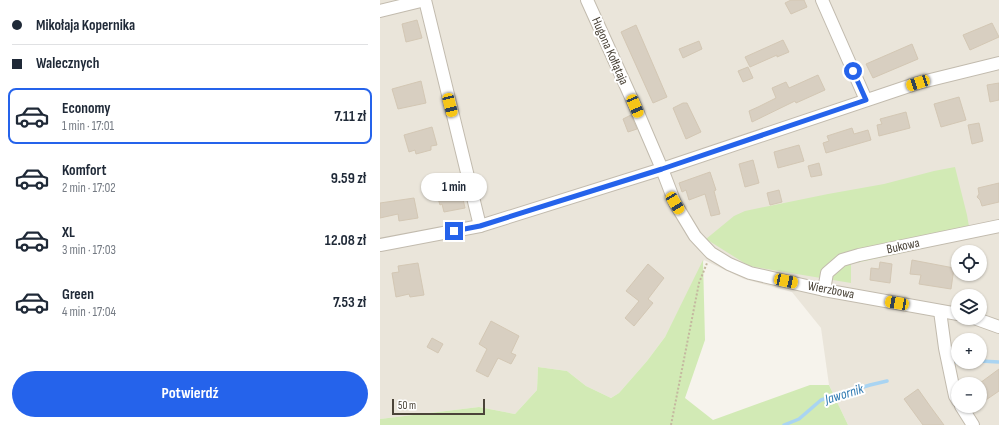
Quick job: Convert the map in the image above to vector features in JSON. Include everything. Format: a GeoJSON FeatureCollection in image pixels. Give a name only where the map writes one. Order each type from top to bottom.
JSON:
{"type":"FeatureCollection","features":[{"type":"Feature","properties":{"kind":"street"},"geometry":{"type":"LineString","coordinates":[[380,11],[402,3],[425,0],[480,226]]}},
{"type":"Feature","properties":{"kind":"street","name":"Hugona Kołłątaja"},"geometry":{"type":"LineString","coordinates":[[587,0],[662,169]]}},
{"type":"Feature","properties":{"kind":"street"},"geometry":{"type":"LineString","coordinates":[[822,0],[866,100]]}},
{"type":"Feature","properties":{"kind":"street"},"geometry":{"type":"LineString","coordinates":[[380,245],[480,226],[662,169],[918,83],[999,63]]}},
{"type":"Feature","properties":{"kind":"street","name":"Wierzbowa"},"geometry":{"type":"LineString","coordinates":[[662,169],[675,203],[695,236],[711,253],[729,264],[750,273],[824,290],[951,313]]}},
{"type":"Feature","properties":{"kind":"street","name":"Bukowa"},"geometry":{"type":"LineString","coordinates":[[824,290],[827,273],[842,260],[859,255],[999,226]]}},
{"type":"Feature","properties":{"kind":"street"},"geometry":{"type":"LineString","coordinates":[[940,311],[951,377]]}},
{"type":"Feature","properties":{"kind":"street"},"geometry":{"type":"LineString","coordinates":[[987,323],[999,327]]}},
{"type":"Feature","properties":{"kind":"street"},"geometry":{"type":"LineString","coordinates":[[965,413],[973,425]]}},
{"type":"Feature","properties":{"kind":"path"},"geometry":{"type":"LineString","coordinates":[[671,425],[699,283],[711,253]]}},
{"type":"Feature","properties":{"kind":"shaded area"},"geometry":{"type":"Polygon","coordinates":[[[380,0],[999,0],[999,425],[848,425],[829,385],[821,328],[792,292],[744,279],[704,260],[665,337],[647,361],[619,393],[611,398],[586,386],[567,371],[538,367],[537,390],[515,414],[479,407],[380,419],[380,0]]]}},
{"type":"Feature","properties":{"kind":"green space"},"geometry":{"type":"Polygon","coordinates":[[[955,167],[971,238],[851,264],[851,283],[749,266],[706,239],[734,216],[745,211],[884,184],[955,167]]]}},
{"type":"Feature","properties":{"kind":"green space"},"geometry":{"type":"Polygon","coordinates":[[[703,260],[705,340],[685,398],[713,420],[810,385],[829,385],[848,425],[380,425],[380,419],[479,407],[515,414],[537,390],[538,367],[567,371],[586,386],[611,398],[619,393],[647,361],[665,337],[703,260]]]}},
{"type":"Feature","properties":{"kind":"building"},"geometry":{"type":"Polygon","coordinates":[[[791,0],[804,0],[807,7],[791,14],[785,3],[791,0]]]}},
{"type":"Feature","properties":{"kind":"building"},"geometry":{"type":"Polygon","coordinates":[[[417,20],[422,38],[406,42],[402,24],[417,20]]]}},
{"type":"Feature","properties":{"kind":"building"},"geometry":{"type":"Polygon","coordinates":[[[992,23],[999,37],[970,50],[963,35],[992,23]]]}},
{"type":"Feature","properties":{"kind":"building"},"geometry":{"type":"Polygon","coordinates":[[[636,25],[667,97],[653,103],[621,32],[636,25]]]}},
{"type":"Feature","properties":{"kind":"building"},"geometry":{"type":"Polygon","coordinates":[[[783,40],[789,52],[777,57],[777,55],[750,67],[745,57],[783,40]]]}},
{"type":"Feature","properties":{"kind":"building"},"geometry":{"type":"Polygon","coordinates":[[[699,41],[702,49],[683,58],[679,49],[699,41]]]}},
{"type":"Feature","properties":{"kind":"building"},"geometry":{"type":"Polygon","coordinates":[[[912,44],[918,59],[873,78],[866,64],[912,44]]]}},
{"type":"Feature","properties":{"kind":"building"},"geometry":{"type":"Polygon","coordinates":[[[748,67],[753,78],[743,82],[738,71],[748,67]]]}},
{"type":"Feature","properties":{"kind":"building"},"geometry":{"type":"Polygon","coordinates":[[[818,75],[825,90],[796,103],[795,101],[752,122],[749,111],[776,98],[772,88],[786,82],[789,88],[818,75]]]}},
{"type":"Feature","properties":{"kind":"building"},"geometry":{"type":"Polygon","coordinates":[[[421,81],[426,103],[398,109],[392,89],[421,81]]]}},
{"type":"Feature","properties":{"kind":"building"},"geometry":{"type":"Polygon","coordinates":[[[999,83],[999,100],[990,102],[987,85],[999,83]]]}},
{"type":"Feature","properties":{"kind":"building"},"geometry":{"type":"Polygon","coordinates":[[[959,97],[966,120],[941,127],[934,104],[959,97]]]}},
{"type":"Feature","properties":{"kind":"building"},"geometry":{"type":"Polygon","coordinates":[[[683,103],[687,103],[701,132],[686,139],[673,108],[683,103]]]}},
{"type":"Feature","properties":{"kind":"building"},"geometry":{"type":"Polygon","coordinates":[[[906,112],[910,128],[879,136],[877,125],[882,124],[880,119],[906,112]]]}},
{"type":"Feature","properties":{"kind":"building"},"geometry":{"type":"Polygon","coordinates":[[[631,115],[637,129],[628,132],[623,119],[631,115]]]}},
{"type":"Feature","properties":{"kind":"building"},"geometry":{"type":"Polygon","coordinates":[[[979,123],[983,141],[972,144],[968,125],[979,123]]]}},
{"type":"Feature","properties":{"kind":"building"},"geometry":{"type":"Polygon","coordinates":[[[432,127],[437,145],[431,146],[431,150],[416,154],[415,150],[409,152],[404,135],[432,127]]]}},
{"type":"Feature","properties":{"kind":"building"},"geometry":{"type":"Polygon","coordinates":[[[852,128],[854,134],[868,130],[871,140],[826,153],[823,143],[829,141],[827,136],[852,128]]]}},
{"type":"Feature","properties":{"kind":"building"},"geometry":{"type":"Polygon","coordinates":[[[799,145],[804,161],[778,168],[774,152],[799,145]]]}},
{"type":"Feature","properties":{"kind":"building"},"geometry":{"type":"Polygon","coordinates":[[[753,160],[759,183],[745,187],[739,164],[753,160]]]}},
{"type":"Feature","properties":{"kind":"building"},"geometry":{"type":"Polygon","coordinates":[[[819,163],[822,175],[811,177],[808,166],[819,163]]]}},
{"type":"Feature","properties":{"kind":"building"},"geometry":{"type":"Polygon","coordinates":[[[710,172],[716,190],[714,191],[720,214],[711,216],[705,194],[689,200],[686,190],[682,192],[679,183],[710,172]]]}},
{"type":"Feature","properties":{"kind":"building"},"geometry":{"type":"Polygon","coordinates":[[[999,183],[999,202],[982,206],[977,197],[979,194],[978,188],[999,183]]]}},
{"type":"Feature","properties":{"kind":"building"},"geometry":{"type":"Polygon","coordinates":[[[461,190],[465,208],[444,212],[437,195],[461,190]]]}},
{"type":"Feature","properties":{"kind":"building"},"geometry":{"type":"Polygon","coordinates":[[[779,190],[782,202],[770,205],[767,193],[779,190]]]}},
{"type":"Feature","properties":{"kind":"building"},"geometry":{"type":"Polygon","coordinates":[[[414,198],[418,218],[399,221],[398,214],[380,218],[380,203],[414,198]]]}},
{"type":"Feature","properties":{"kind":"building"},"geometry":{"type":"Polygon","coordinates":[[[912,260],[951,267],[951,289],[919,284],[921,275],[910,274],[912,260]]]}},
{"type":"Feature","properties":{"kind":"building"},"geometry":{"type":"Polygon","coordinates":[[[880,262],[892,264],[890,283],[870,280],[871,268],[879,269],[880,262]]]}},
{"type":"Feature","properties":{"kind":"building"},"geometry":{"type":"Polygon","coordinates":[[[418,263],[424,295],[410,297],[409,294],[396,297],[392,273],[399,272],[398,266],[418,263]]]}},
{"type":"Feature","properties":{"kind":"building"},"geometry":{"type":"Polygon","coordinates":[[[648,264],[664,278],[648,299],[653,303],[634,326],[625,318],[639,301],[626,291],[648,264]]]}},
{"type":"Feature","properties":{"kind":"building"},"geometry":{"type":"Polygon","coordinates":[[[491,321],[519,336],[511,353],[516,355],[511,364],[498,358],[488,377],[476,371],[487,349],[479,344],[491,321]]]}},
{"type":"Feature","properties":{"kind":"building"},"geometry":{"type":"Polygon","coordinates":[[[432,338],[443,344],[438,353],[427,347],[432,338]]]}},
{"type":"Feature","properties":{"kind":"building"},"geometry":{"type":"Polygon","coordinates":[[[999,369],[999,391],[987,399],[987,378],[999,369]]]}},
{"type":"Feature","properties":{"kind":"building"},"geometry":{"type":"Polygon","coordinates":[[[918,389],[944,425],[923,425],[904,399],[918,389]]]}},
{"type":"Feature","properties":{"kind":"waterway","name":"Jawornik"},"geometry":{"type":"LineString","coordinates":[[987,361],[999,362]]}},
{"type":"Feature","properties":{"kind":"waterway","name":"Jawornik"},"geometry":{"type":"LineString","coordinates":[[784,425],[799,419],[821,400],[887,381]]}},
{"type":"Feature","properties":{"kind":"route"},"geometry":{"type":"LineString","coordinates":[[454,231],[480,226],[662,169],[866,100],[853,71]]}}]}
